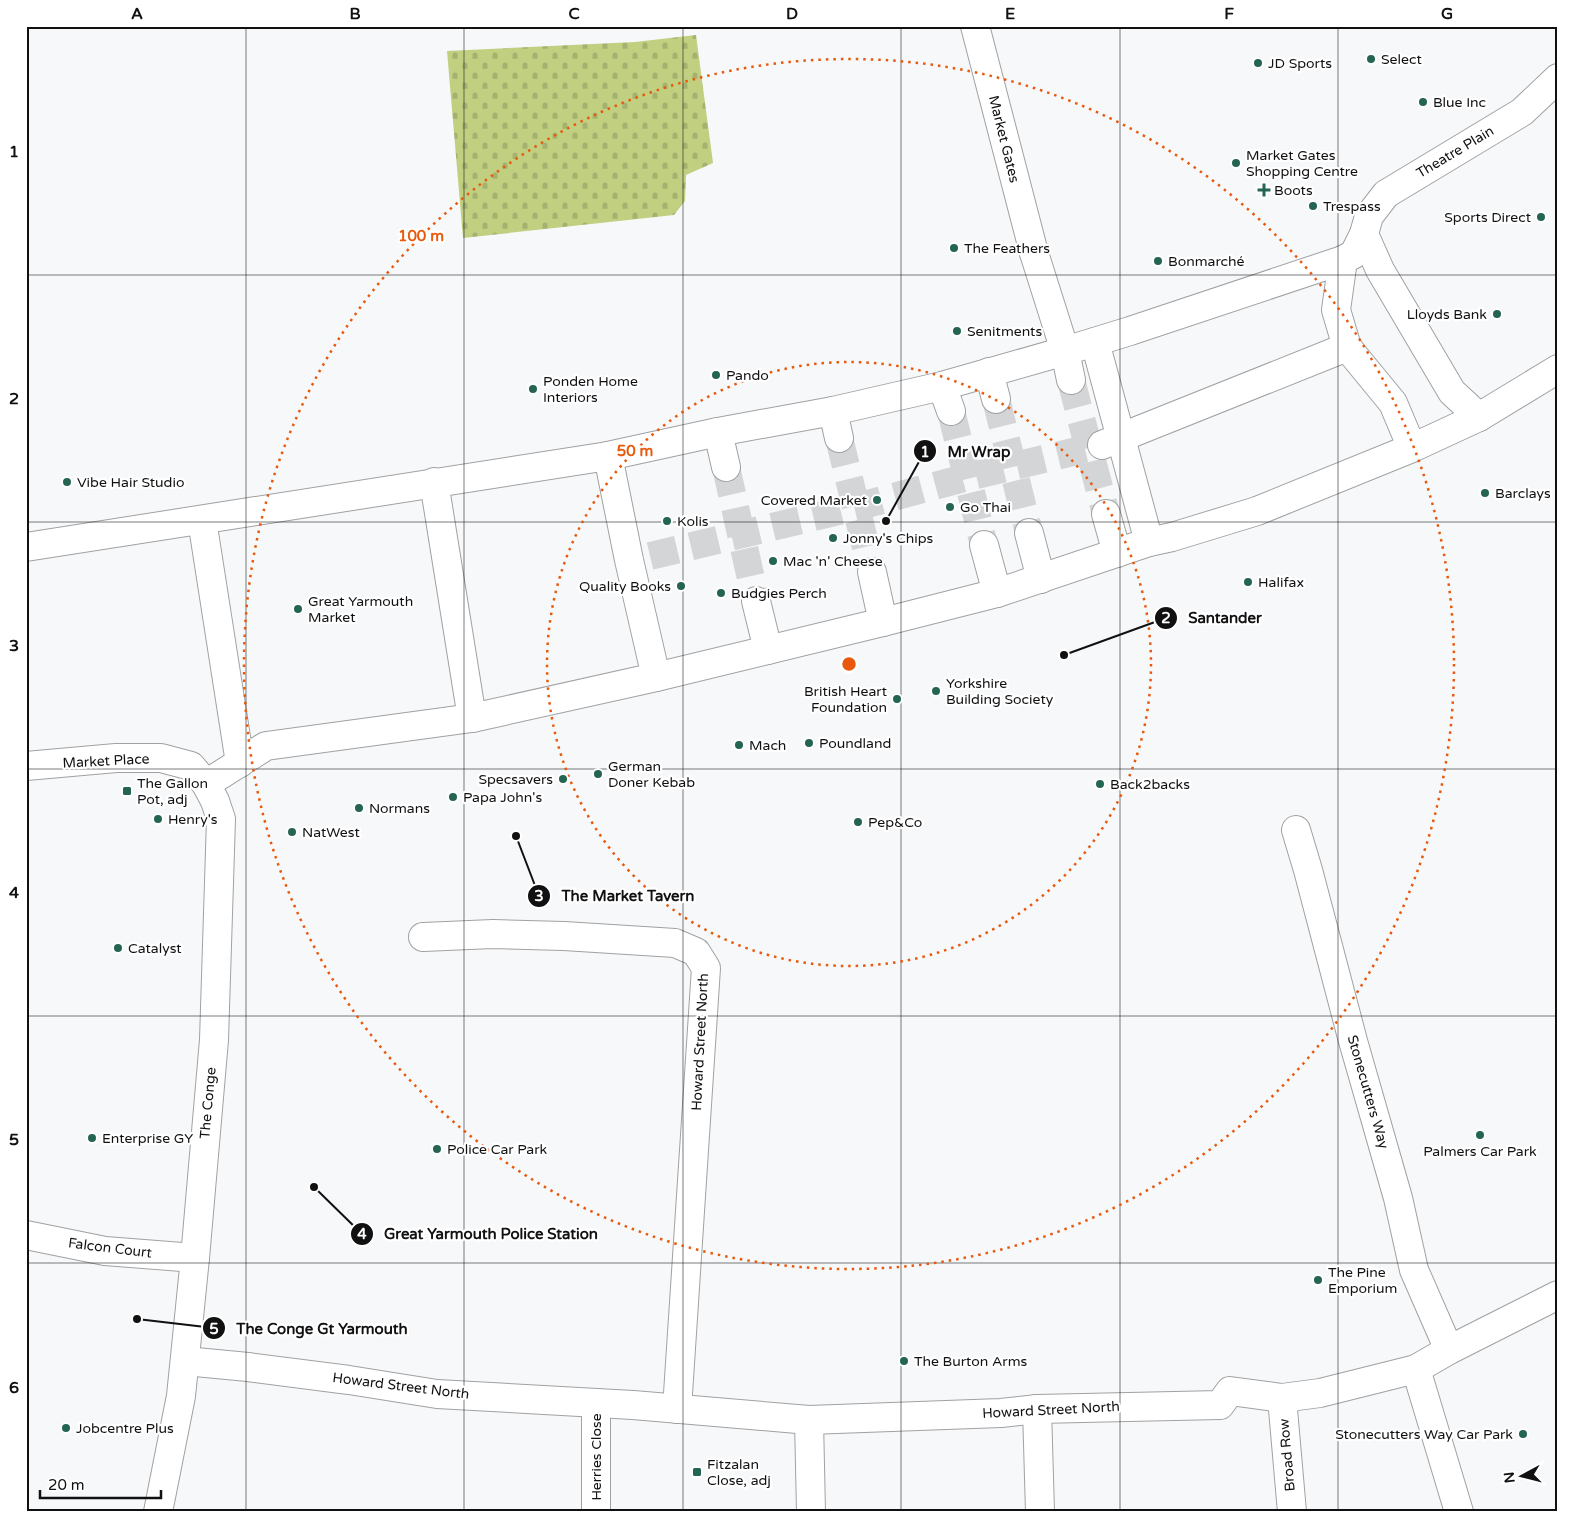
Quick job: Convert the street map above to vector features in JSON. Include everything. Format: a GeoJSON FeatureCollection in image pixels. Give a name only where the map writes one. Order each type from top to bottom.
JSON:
{"type":"FeatureCollection","features":[{"type":"Feature","properties":{"kind":"street","name":"Market Gates"},"geometry":{"type":"LineString","coordinates":[[975,26],[1034,252],[1065,351],[1071,380]]}},
{"type":"Feature","properties":{"kind":"street","name":"Theatre Plain"},"geometry":{"type":"LineString","coordinates":[[1343,260],[1354,254],[1364,234],[1369,216],[1386,194],[1522,112],[1558,78]]}},
{"type":"Feature","properties":{"kind":"street"},"geometry":{"type":"LineString","coordinates":[[1364,234],[1380,270],[1452,392],[1479,417]]}},
{"type":"Feature","properties":{"kind":"street"},"geometry":{"type":"LineString","coordinates":[[26,547],[608,456],[718,432],[834,411],[946,398],[989,372],[1096,342],[1343,260],[1336,310],[1347,347],[1393,403],[1412,448]]}},
{"type":"Feature","properties":{"kind":"street"},"geometry":{"type":"LineString","coordinates":[[1096,342],[1111,442],[1149,542]]}},
{"type":"Feature","properties":{"kind":"street"},"geometry":{"type":"LineString","coordinates":[[1111,442],[1347,347]]}},
{"type":"Feature","properties":{"kind":"street"},"geometry":{"type":"LineString","coordinates":[[206,784],[266,746],[472,718],[656,677],[997,593],[1149,542],[1172,537],[1257,511],[1412,448],[1479,417],[1558,369]]}},
{"type":"Feature","properties":{"kind":"street"},"geometry":{"type":"LineString","coordinates":[[989,372],[996,399]]}},
{"type":"Feature","properties":{"kind":"street"},"geometry":{"type":"LineString","coordinates":[[834,411],[840,438]]}},
{"type":"Feature","properties":{"kind":"street"},"geometry":{"type":"LineString","coordinates":[[718,432],[726,467]]}},
{"type":"Feature","properties":{"kind":"street"},"geometry":{"type":"LineString","coordinates":[[608,456],[640,558],[656,677]]}},
{"type":"Feature","properties":{"kind":"street"},"geometry":{"type":"LineString","coordinates":[[434,482],[472,718]]}},
{"type":"Feature","properties":{"kind":"street"},"geometry":{"type":"LineString","coordinates":[[1106,514],[1117,553]]}},
{"type":"Feature","properties":{"kind":"street"},"geometry":{"type":"LineString","coordinates":[[202,520],[240,763]]}},
{"type":"Feature","properties":{"kind":"street"},"geometry":{"type":"LineString","coordinates":[[1030,533],[1041,579]]}},
{"type":"Feature","properties":{"kind":"street"},"geometry":{"type":"LineString","coordinates":[[984,545],[997,593]]}},
{"type":"Feature","properties":{"kind":"street"},"geometry":{"type":"LineString","coordinates":[[872,572],[883,622]]}},
{"type":"Feature","properties":{"kind":"street"},"geometry":{"type":"LineString","coordinates":[[756,601],[768,650]]}},
{"type":"Feature","properties":{"kind":"street","name":"Market Place"},"geometry":{"type":"LineString","coordinates":[[26,766],[116,758],[161,758],[191,766],[206,784]]}},
{"type":"Feature","properties":{"kind":"street","name":"The Conge"},"geometry":{"type":"LineString","coordinates":[[158,1512],[185,1361],[214,1040],[221,819],[215,801],[206,784]]}},
{"type":"Feature","properties":{"kind":"street","name":"Stonecutters Way"},"geometry":{"type":"LineString","coordinates":[[1296,830],[1398,1198],[1414,1270],[1449,1350]]}},
{"type":"Feature","properties":{"kind":"street","name":"Howard Street North"},"geometry":{"type":"LineString","coordinates":[[423,937],[494,934],[675,943],[696,952],[706,968],[677,1409]]}},
{"type":"Feature","properties":{"kind":"street","name":"Falcon Court"},"geometry":{"type":"LineString","coordinates":[[26,1235],[105,1251],[195,1258]]}},
{"type":"Feature","properties":{"kind":"street","name":"Howard Street North"},"geometry":{"type":"LineString","coordinates":[[185,1361],[248,1367],[437,1394],[596,1403],[810,1420],[1037,1409],[1220,1405],[1230,1391],[1282,1398],[1320,1393],[1416,1370],[1449,1350],[1558,1295]]}},
{"type":"Feature","properties":{"kind":"street"},"geometry":{"type":"LineString","coordinates":[[1416,1370],[1460,1512]]}},
{"type":"Feature","properties":{"kind":"street","name":"Broad Row"},"geometry":{"type":"LineString","coordinates":[[1282,1398],[1292,1512]]}},
{"type":"Feature","properties":{"kind":"street","name":"Herries Close"},"geometry":{"type":"LineString","coordinates":[[596,1403],[596,1512]]}},
{"type":"Feature","properties":{"kind":"street"},"geometry":{"type":"LineString","coordinates":[[1037,1409],[1040,1512]]}},
{"type":"Feature","properties":{"kind":"street"},"geometry":{"type":"LineString","coordinates":[[810,1420],[811,1512]]}},
{"type":"Feature","properties":{"kind":"green space"},"geometry":{"type":"Polygon","coordinates":[[[696,35],[713,163],[686,175],[685,201],[674,215],[463,238],[447,51],[635,42],[696,35]]]}},
{"type":"Feature","properties":{"kind":"tunnel"},"geometry":{"type":"LineString","coordinates":[[1071,380],[1106,514]]}},
{"type":"Feature","properties":{"kind":"tunnel"},"geometry":{"type":"LineString","coordinates":[[996,399],[1029,533]]}},
{"type":"Feature","properties":{"kind":"tunnel"},"geometry":{"type":"LineString","coordinates":[[951,411],[984,545]]}},
{"type":"Feature","properties":{"kind":"tunnel"},"geometry":{"type":"LineString","coordinates":[[839,438],[872,572]]}},
{"type":"Feature","properties":{"kind":"tunnel"},"geometry":{"type":"LineString","coordinates":[[650,556],[856,507],[968,477],[1102,445]]}},
{"type":"Feature","properties":{"kind":"tunnel"},"geometry":{"type":"LineString","coordinates":[[726,467],[756,601]]}},
{"type":"Feature","properties":{"kind":"place","name":"Select"},"geometry":{"type":"Point","coordinates":[1371,59]}},
{"type":"Feature","properties":{"kind":"place","name":"JD Sports"},"geometry":{"type":"Point","coordinates":[1258,63]}},
{"type":"Feature","properties":{"kind":"place","name":"Blue Inc"},"geometry":{"type":"Point","coordinates":[1423,102]}},
{"type":"Feature","properties":{"kind":"place","name":"Market Gates Shopping Centre"},"geometry":{"type":"Point","coordinates":[1236,163]}},
{"type":"Feature","properties":{"kind":"place","name":"Boots"},"geometry":{"type":"Point","coordinates":[1264,190]}},
{"type":"Feature","properties":{"kind":"place","name":"Trespass"},"geometry":{"type":"Point","coordinates":[1313,206]}},
{"type":"Feature","properties":{"kind":"place","name":"Sports Direct"},"geometry":{"type":"Point","coordinates":[1541,217]}},
{"type":"Feature","properties":{"kind":"place","name":"The Feathers"},"geometry":{"type":"Point","coordinates":[954,248]}},
{"type":"Feature","properties":{"kind":"place","name":"Bonmarché"},"geometry":{"type":"Point","coordinates":[1158,261]}},
{"type":"Feature","properties":{"kind":"place","name":"Lloyds Bank"},"geometry":{"type":"Point","coordinates":[1497,314]}},
{"type":"Feature","properties":{"kind":"place","name":"Senitments"},"geometry":{"type":"Point","coordinates":[957,331]}},
{"type":"Feature","properties":{"kind":"place","name":"Pando"},"geometry":{"type":"Point","coordinates":[716,375]}},
{"type":"Feature","properties":{"kind":"place","name":"Ponden Home Interiors"},"geometry":{"type":"Point","coordinates":[533,389]}},
{"type":"Feature","properties":{"kind":"place","name":"Vibe Hair Studio"},"geometry":{"type":"Point","coordinates":[67,482]}},
{"type":"Feature","properties":{"kind":"place","name":"Barclays"},"geometry":{"type":"Point","coordinates":[1485,493]}},
{"type":"Feature","properties":{"kind":"place","name":"Covered Market"},"geometry":{"type":"Point","coordinates":[877,500]}},
{"type":"Feature","properties":{"kind":"place","name":"Go Thai"},"geometry":{"type":"Point","coordinates":[950,507]}},
{"type":"Feature","properties":{"kind":"place","name":"Kolis"},"geometry":{"type":"Point","coordinates":[667,521]}},
{"type":"Feature","properties":{"kind":"place","name":"Mr Wrap"},"geometry":{"type":"Point","coordinates":[886,521]}},
{"type":"Feature","properties":{"kind":"place","name":"Jonny's Chips"},"geometry":{"type":"Point","coordinates":[833,538]}},
{"type":"Feature","properties":{"kind":"place","name":"Mac 'n' Cheese"},"geometry":{"type":"Point","coordinates":[773,561]}},
{"type":"Feature","properties":{"kind":"place","name":"Halifax"},"geometry":{"type":"Point","coordinates":[1248,582]}},
{"type":"Feature","properties":{"kind":"place","name":"Quality Books"},"geometry":{"type":"Point","coordinates":[681,586]}},
{"type":"Feature","properties":{"kind":"place","name":"Budgies Perch"},"geometry":{"type":"Point","coordinates":[721,593]}},
{"type":"Feature","properties":{"kind":"place","name":"Great Yarmouth Market"},"geometry":{"type":"Point","coordinates":[298,609]}},
{"type":"Feature","properties":{"kind":"place","name":"Santander"},"geometry":{"type":"Point","coordinates":[1064,655]}},
{"type":"Feature","properties":{"kind":"place","name":"Yorkshire Building Society"},"geometry":{"type":"Point","coordinates":[936,691]}},
{"type":"Feature","properties":{"kind":"place","name":"British Heart Foundation"},"geometry":{"type":"Point","coordinates":[897,699]}},
{"type":"Feature","properties":{"kind":"place","name":"Poundland"},"geometry":{"type":"Point","coordinates":[809,743]}},
{"type":"Feature","properties":{"kind":"place","name":"Mach"},"geometry":{"type":"Point","coordinates":[739,745]}},
{"type":"Feature","properties":{"kind":"place","name":"German Doner Kebab"},"geometry":{"type":"Point","coordinates":[598,774]}},
{"type":"Feature","properties":{"kind":"place","name":"Specsavers"},"geometry":{"type":"Point","coordinates":[563,779]}},
{"type":"Feature","properties":{"kind":"place","name":"Back2backs"},"geometry":{"type":"Point","coordinates":[1100,784]}},
{"type":"Feature","properties":{"kind":"place","name":"The Gallon Pot, adj"},"geometry":{"type":"Point","coordinates":[127,791]}},
{"type":"Feature","properties":{"kind":"place","name":"Papa John's"},"geometry":{"type":"Point","coordinates":[453,797]}},
{"type":"Feature","properties":{"kind":"place","name":"Normans"},"geometry":{"type":"Point","coordinates":[359,808]}},
{"type":"Feature","properties":{"kind":"place","name":"Henry's"},"geometry":{"type":"Point","coordinates":[158,819]}},
{"type":"Feature","properties":{"kind":"place","name":"Pep&Co"},"geometry":{"type":"Point","coordinates":[858,822]}},
{"type":"Feature","properties":{"kind":"place","name":"NatWest"},"geometry":{"type":"Point","coordinates":[292,832]}},
{"type":"Feature","properties":{"kind":"place","name":"The Market Tavern"},"geometry":{"type":"Point","coordinates":[516,836]}},
{"type":"Feature","properties":{"kind":"place","name":"Catalyst"},"geometry":{"type":"Point","coordinates":[118,948]}},
{"type":"Feature","properties":{"kind":"place","name":"Palmers Car Park"},"geometry":{"type":"Point","coordinates":[1480,1135]}},
{"type":"Feature","properties":{"kind":"place","name":"Enterprise GY"},"geometry":{"type":"Point","coordinates":[92,1138]}},
{"type":"Feature","properties":{"kind":"place","name":"Police Car Park"},"geometry":{"type":"Point","coordinates":[437,1149]}},
{"type":"Feature","properties":{"kind":"place","name":"Great Yarmouth Police Station"},"geometry":{"type":"Point","coordinates":[314,1187]}},
{"type":"Feature","properties":{"kind":"place","name":"The Pine Emporium"},"geometry":{"type":"Point","coordinates":[1318,1280]}},
{"type":"Feature","properties":{"kind":"place","name":"The Conge Gt Yarmouth"},"geometry":{"type":"Point","coordinates":[137,1319]}},
{"type":"Feature","properties":{"kind":"place","name":"The Burton Arms"},"geometry":{"type":"Point","coordinates":[904,1361]}},
{"type":"Feature","properties":{"kind":"place","name":"Jobcentre Plus"},"geometry":{"type":"Point","coordinates":[66,1428]}},
{"type":"Feature","properties":{"kind":"place","name":"Stonecutters Way Car Park"},"geometry":{"type":"Point","coordinates":[1523,1434]}},
{"type":"Feature","properties":{"kind":"place","name":"Fitzalan Close, adj"},"geometry":{"type":"Point","coordinates":[697,1472]}}]}
